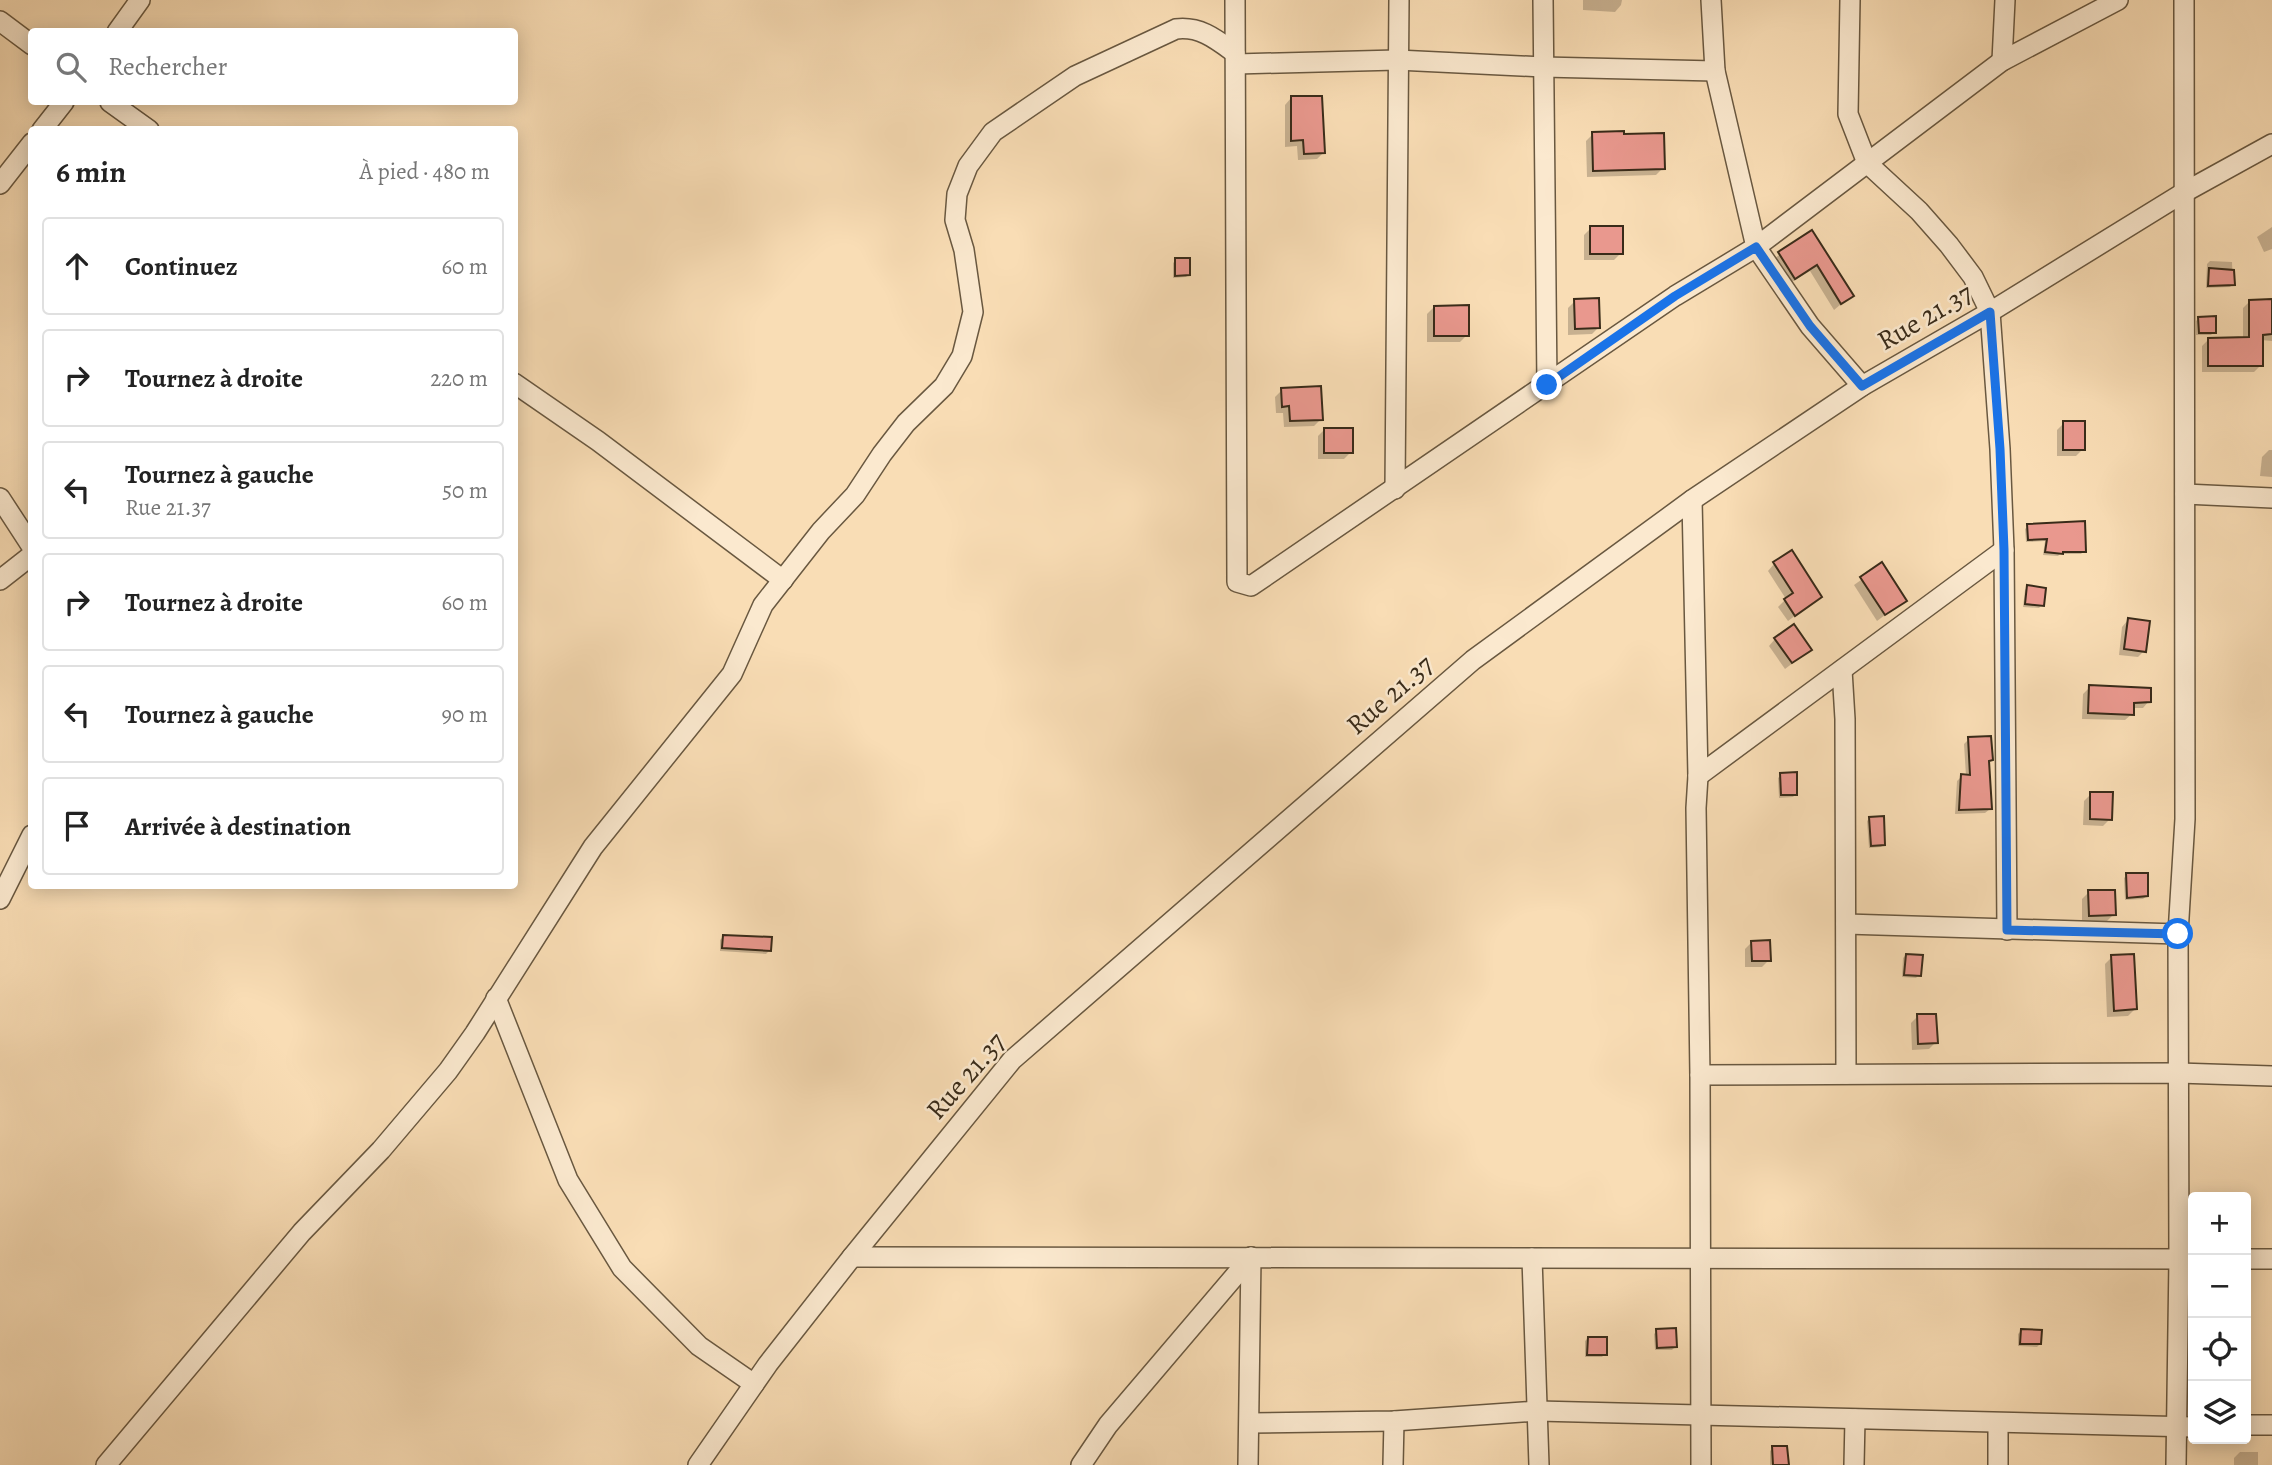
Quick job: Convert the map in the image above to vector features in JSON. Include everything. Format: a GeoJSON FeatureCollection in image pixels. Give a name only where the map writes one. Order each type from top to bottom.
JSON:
{"type":"FeatureCollection","features":[{"type":"Feature","properties":{"kind":"street"},"geometry":{"type":"LineString","coordinates":[[120,28],[140,0]]}},
{"type":"Feature","properties":{"kind":"street"},"geometry":{"type":"LineString","coordinates":[[1236,0],[1237,582],[1251,586],[1675,296],[1756,247],[2003,61],[2118,0]]}},
{"type":"Feature","properties":{"kind":"street"},"geometry":{"type":"LineString","coordinates":[[1395,489],[1399,0]]}},
{"type":"Feature","properties":{"kind":"street"},"geometry":{"type":"LineString","coordinates":[[1542,0],[1547,385]]}},
{"type":"Feature","properties":{"kind":"street"},"geometry":{"type":"LineString","coordinates":[[1711,0],[1715,71],[1756,247],[1810,326],[1862,386]]}},
{"type":"Feature","properties":{"kind":"street"},"geometry":{"type":"LineString","coordinates":[[1850,0],[1848,114],[1867,163],[1919,211],[1949,245],[1973,277],[1990,312],[2004,550],[2007,930]]}},
{"type":"Feature","properties":{"kind":"street"},"geometry":{"type":"LineString","coordinates":[[2003,61],[2005,0]]}},
{"type":"Feature","properties":{"kind":"street"},"geometry":{"type":"LineString","coordinates":[[2176,1465],[2185,1427],[2186,1259],[2178,1073],[2178,934],[2185,818],[2184,0]]}},
{"type":"Feature","properties":{"kind":"street"},"geometry":{"type":"LineString","coordinates":[[0,21],[28,42]]}},
{"type":"Feature","properties":{"kind":"street"},"geometry":{"type":"LineString","coordinates":[[106,1465],[302,1232],[381,1150],[448,1071],[593,847],[732,674],[763,605],[821,531],[855,495],[906,423],[944,386],[961,356],[973,313],[964,250],[955,220],[957,194],[968,166],[993,132],[1075,76],[1176,29],[1187,28],[1201,30],[1236,58],[1397,60],[1715,71]]}},
{"type":"Feature","properties":{"kind":"street"},"geometry":{"type":"LineString","coordinates":[[45,126],[62,105]]}},
{"type":"Feature","properties":{"kind":"street"},"geometry":{"type":"LineString","coordinates":[[114,105],[143,126]]}},
{"type":"Feature","properties":{"kind":"street","name":"Rue 21.37"},"geometry":{"type":"LineString","coordinates":[[698,1465],[754,1384],[852,1257],[1012,1060],[1473,660],[1692,500],[1862,386],[1990,312],[2183,193],[2272,144]]}},
{"type":"Feature","properties":{"kind":"street"},"geometry":{"type":"LineString","coordinates":[[0,184],[28,148]]}},
{"type":"Feature","properties":{"kind":"street"},"geometry":{"type":"LineString","coordinates":[[518,386],[609,449],[783,580]]}},
{"type":"Feature","properties":{"kind":"street"},"geometry":{"type":"LineString","coordinates":[[2185,494],[2272,498]]}},
{"type":"Feature","properties":{"kind":"street"},"geometry":{"type":"LineString","coordinates":[[0,498],[28,542]]}},
{"type":"Feature","properties":{"kind":"street"},"geometry":{"type":"LineString","coordinates":[[1692,500],[1698,776],[1696,808],[1701,1465]]}},
{"type":"Feature","properties":{"kind":"street"},"geometry":{"type":"LineString","coordinates":[[1698,776],[2004,550]]}},
{"type":"Feature","properties":{"kind":"street"},"geometry":{"type":"LineString","coordinates":[[0,580],[28,558]]}},
{"type":"Feature","properties":{"kind":"street"},"geometry":{"type":"LineString","coordinates":[[1842,670],[1845,719],[1846,1074]]}},
{"type":"Feature","properties":{"kind":"street"},"geometry":{"type":"LineString","coordinates":[[0,899],[28,843]]}},
{"type":"Feature","properties":{"kind":"street"},"geometry":{"type":"LineString","coordinates":[[1846,924],[2178,934]]}},
{"type":"Feature","properties":{"kind":"street"},"geometry":{"type":"LineString","coordinates":[[496,998],[568,1180],[622,1268],[699,1346],[754,1384]]}},
{"type":"Feature","properties":{"kind":"street"},"geometry":{"type":"LineString","coordinates":[[1700,1075],[2178,1073],[2272,1076]]}},
{"type":"Feature","properties":{"kind":"street"},"geometry":{"type":"LineString","coordinates":[[852,1257],[2186,1259]]}},
{"type":"Feature","properties":{"kind":"street"},"geometry":{"type":"LineString","coordinates":[[1248,1465],[1251,1257]]}},
{"type":"Feature","properties":{"kind":"street"},"geometry":{"type":"LineString","coordinates":[[1081,1465],[1108,1425],[1251,1257]]}},
{"type":"Feature","properties":{"kind":"street"},"geometry":{"type":"LineString","coordinates":[[1532,1258],[1539,1465]]}},
{"type":"Feature","properties":{"kind":"street"},"geometry":{"type":"LineString","coordinates":[[2251,1259],[2272,1259]]}},
{"type":"Feature","properties":{"kind":"street"},"geometry":{"type":"LineString","coordinates":[[1250,1423],[1394,1421],[1538,1411],[2185,1427]]}},
{"type":"Feature","properties":{"kind":"street"},"geometry":{"type":"LineString","coordinates":[[1854,1465],[1855,1419]]}},
{"type":"Feature","properties":{"kind":"street"},"geometry":{"type":"LineString","coordinates":[[1393,1465],[1394,1421]]}},
{"type":"Feature","properties":{"kind":"street"},"geometry":{"type":"LineString","coordinates":[[1998,1423],[1998,1465]]}},
{"type":"Feature","properties":{"kind":"street"},"geometry":{"type":"LineString","coordinates":[[2251,1426],[2272,1425]]}},
{"type":"Feature","properties":{"kind":"building"},"geometry":{"type":"Polygon","coordinates":[[[1291,96],[1322,96],[1325,153],[1304,154],[1303,140],[1291,141],[1291,96]]]}},
{"type":"Feature","properties":{"kind":"building"},"geometry":{"type":"Polygon","coordinates":[[[1624,131],[1624,134],[1664,133],[1665,169],[1593,171],[1592,132],[1624,131]]]}},
{"type":"Feature","properties":{"kind":"building"},"geometry":{"type":"Polygon","coordinates":[[[1590,226],[1623,226],[1623,254],[1590,254],[1590,226]]]}},
{"type":"Feature","properties":{"kind":"building"},"geometry":{"type":"Polygon","coordinates":[[[1812,230],[1854,296],[1841,304],[1817,265],[1795,279],[1778,252],[1812,230]]]}},
{"type":"Feature","properties":{"kind":"building"},"geometry":{"type":"Polygon","coordinates":[[[1175,258],[1190,258],[1190,275],[1175,276],[1175,258]]]}},
{"type":"Feature","properties":{"kind":"building"},"geometry":{"type":"Polygon","coordinates":[[[2209,268],[2234,270],[2235,285],[2208,286],[2209,268]]]}},
{"type":"Feature","properties":{"kind":"building"},"geometry":{"type":"Polygon","coordinates":[[[1599,298],[1600,328],[1575,329],[1574,299],[1599,298]]]}},
{"type":"Feature","properties":{"kind":"building"},"geometry":{"type":"Polygon","coordinates":[[[2272,299],[2272,334],[2263,335],[2263,366],[2208,366],[2208,338],[2249,337],[2249,300],[2272,299]]]}},
{"type":"Feature","properties":{"kind":"building"},"geometry":{"type":"Polygon","coordinates":[[[1469,305],[1469,336],[1434,336],[1434,306],[1469,305]]]}},
{"type":"Feature","properties":{"kind":"building"},"geometry":{"type":"Polygon","coordinates":[[[2216,316],[2216,333],[2199,333],[2198,317],[2216,316]]]}},
{"type":"Feature","properties":{"kind":"building"},"geometry":{"type":"Polygon","coordinates":[[[1321,386],[1323,420],[1290,421],[1289,406],[1282,407],[1281,388],[1321,386]]]}},
{"type":"Feature","properties":{"kind":"building"},"geometry":{"type":"Polygon","coordinates":[[[2063,421],[2085,421],[2085,450],[2063,450],[2063,421]]]}},
{"type":"Feature","properties":{"kind":"building"},"geometry":{"type":"Polygon","coordinates":[[[1324,428],[1353,428],[1353,453],[1324,453],[1324,428]]]}},
{"type":"Feature","properties":{"kind":"building"},"geometry":{"type":"Polygon","coordinates":[[[2085,521],[2086,552],[2045,552],[2047,539],[2028,540],[2027,524],[2085,521]]]}},
{"type":"Feature","properties":{"kind":"building"},"geometry":{"type":"Polygon","coordinates":[[[1792,550],[1822,597],[1795,616],[1784,599],[1793,593],[1773,562],[1792,550]]]}},
{"type":"Feature","properties":{"kind":"building"},"geometry":{"type":"Polygon","coordinates":[[[1882,562],[1907,601],[1885,615],[1860,577],[1882,562]]]}},
{"type":"Feature","properties":{"kind":"building"},"geometry":{"type":"Polygon","coordinates":[[[2027,585],[2046,588],[2044,606],[2025,604],[2027,585]]]}},
{"type":"Feature","properties":{"kind":"building"},"geometry":{"type":"Polygon","coordinates":[[[2128,618],[2150,621],[2146,652],[2124,649],[2128,618]]]}},
{"type":"Feature","properties":{"kind":"building"},"geometry":{"type":"Polygon","coordinates":[[[1794,624],[1812,650],[1792,663],[1774,638],[1794,624]]]}},
{"type":"Feature","properties":{"kind":"building"},"geometry":{"type":"Polygon","coordinates":[[[2089,685],[2151,688],[2151,702],[2134,703],[2134,715],[2088,713],[2089,685]]]}},
{"type":"Feature","properties":{"kind":"building"},"geometry":{"type":"Polygon","coordinates":[[[1991,736],[1993,760],[1989,761],[1992,809],[1959,810],[1961,774],[1970,775],[1968,737],[1991,736]]]}},
{"type":"Feature","properties":{"kind":"building"},"geometry":{"type":"Polygon","coordinates":[[[1797,772],[1797,795],[1781,795],[1780,773],[1797,772]]]}},
{"type":"Feature","properties":{"kind":"building"},"geometry":{"type":"Polygon","coordinates":[[[2090,792],[2113,792],[2112,820],[2090,819],[2090,792]]]}},
{"type":"Feature","properties":{"kind":"building"},"geometry":{"type":"Polygon","coordinates":[[[1884,816],[1885,845],[1871,846],[1869,817],[1884,816]]]}},
{"type":"Feature","properties":{"kind":"building"},"geometry":{"type":"Polygon","coordinates":[[[2126,873],[2148,873],[2148,896],[2127,898],[2126,873]]]}},
{"type":"Feature","properties":{"kind":"building"},"geometry":{"type":"Polygon","coordinates":[[[2088,890],[2115,890],[2116,915],[2089,916],[2088,890]]]}},
{"type":"Feature","properties":{"kind":"building"},"geometry":{"type":"Polygon","coordinates":[[[723,935],[772,937],[771,951],[722,948],[723,935]]]}},
{"type":"Feature","properties":{"kind":"building"},"geometry":{"type":"Polygon","coordinates":[[[1770,940],[1771,961],[1752,961],[1751,941],[1770,940]]]}},
{"type":"Feature","properties":{"kind":"building"},"geometry":{"type":"Polygon","coordinates":[[[1906,954],[1923,955],[1921,976],[1904,975],[1906,954]]]}},
{"type":"Feature","properties":{"kind":"building"},"geometry":{"type":"Polygon","coordinates":[[[2134,954],[2137,1009],[2114,1011],[2111,955],[2134,954]]]}},
{"type":"Feature","properties":{"kind":"building"},"geometry":{"type":"Polygon","coordinates":[[[1917,1014],[1936,1014],[1938,1043],[1918,1044],[1917,1014]]]}},
{"type":"Feature","properties":{"kind":"building"},"geometry":{"type":"Polygon","coordinates":[[[1676,1328],[1677,1347],[1657,1348],[1656,1329],[1676,1328]]]}},
{"type":"Feature","properties":{"kind":"building"},"geometry":{"type":"Polygon","coordinates":[[[2021,1329],[2042,1330],[2041,1344],[2020,1344],[2021,1329]]]}},
{"type":"Feature","properties":{"kind":"building"},"geometry":{"type":"Polygon","coordinates":[[[1588,1337],[1607,1337],[1607,1355],[1587,1355],[1588,1337]]]}},
{"type":"Feature","properties":{"kind":"building"},"geometry":{"type":"Polygon","coordinates":[[[1772,1446],[1787,1446],[1789,1465],[1773,1465],[1772,1446]]]}},
{"type":"Feature","properties":{"kind":"route"},"geometry":{"type":"LineString","coordinates":[[1547,385],[1675,296],[1756,247],[1810,326],[1862,386],[1990,312],[2004,550],[2007,930],[2178,934]]}}]}
